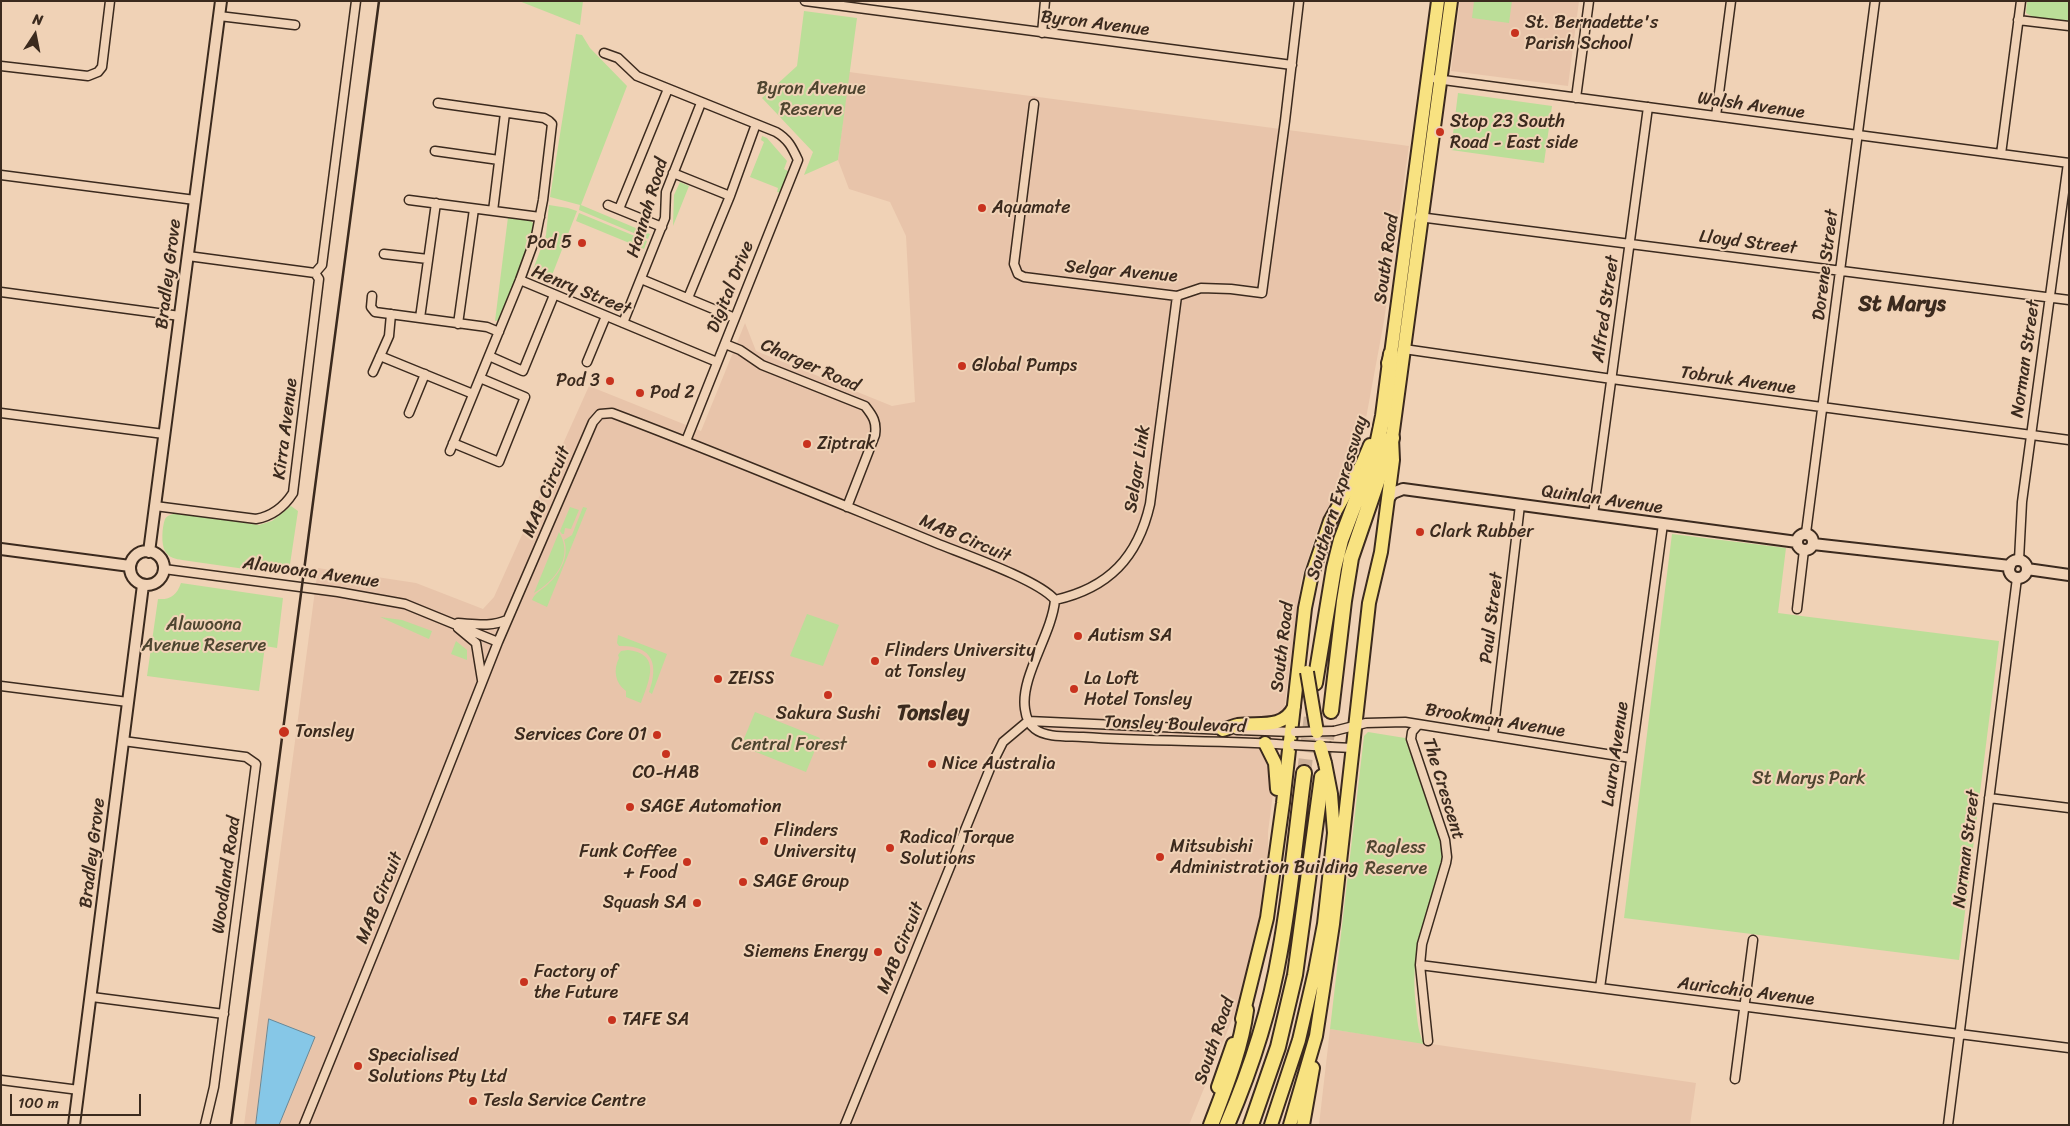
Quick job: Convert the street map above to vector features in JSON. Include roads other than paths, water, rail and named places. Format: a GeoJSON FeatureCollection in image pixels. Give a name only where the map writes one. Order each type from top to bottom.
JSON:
{"type":"FeatureCollection","features":[{"type":"Feature","properties":{"kind":"highway","name":"South Road"},"geometry":{"type":"LineString","coordinates":[[1435,79],[1438,1]]}},
{"type":"Feature","properties":{"kind":"highway","name":"South Road"},"geometry":{"type":"LineString","coordinates":[[1303,1125],[1333,924],[1369,603],[1380,555],[1391,474],[1398,351],[1435,79],[1451,1]]}},
{"type":"Feature","properties":{"kind":"highway","name":"South Road"},"geometry":{"type":"LineString","coordinates":[[1204,1125],[1246,1010],[1267,918],[1292,738],[1304,620],[1317,555],[1330,521],[1362,464],[1371,442],[1384,376],[1398,351]]}},
{"type":"Feature","properties":{"kind":"highway","name":"Southern Expressway"},"geometry":{"type":"LineString","coordinates":[[1311,678],[1341,540],[1370,468],[1379,437],[1398,351]]}},
{"type":"Feature","properties":{"kind":"highway","name":"Southern Expressway"},"geometry":{"type":"LineString","coordinates":[[1331,711],[1351,558],[1392,438]]}},
{"type":"Feature","properties":{"kind":"highway"},"geometry":{"type":"LineString","coordinates":[[1271,1125],[1299,1040],[1315,971],[1324,924],[1334,835],[1326,746],[1317,732],[1304,620]]}},
{"type":"Feature","properties":{"kind":"highway"},"geometry":{"type":"LineString","coordinates":[[1223,730],[1238,725],[1263,725],[1280,721],[1294,707]]}},
{"type":"Feature","properties":{"kind":"highway"},"geometry":{"type":"LineString","coordinates":[[1265,744],[1275,763],[1277,791],[1282,803]]}},
{"type":"Feature","properties":{"kind":"highway"},"geometry":{"type":"LineString","coordinates":[[1227,1125],[1247,1075],[1260,1035],[1277,968],[1304,773]]}},
{"type":"Feature","properties":{"kind":"highway"},"geometry":{"type":"LineString","coordinates":[[1251,1125],[1271,1068],[1295,975],[1311,872],[1322,777]]}},
{"type":"Feature","properties":{"kind":"highway"},"geometry":{"type":"LineString","coordinates":[[1211,1125],[1244,1027],[1246,1010]]}},
{"type":"Feature","properties":{"kind":"highway","name":"South Road"},"geometry":{"type":"LineString","coordinates":[[1290,1125],[1316,1036]]}},
{"type":"Feature","properties":{"kind":"street"},"geometry":{"type":"LineString","coordinates":[[1,66],[88,76],[94,75],[102,67],[110,1]]}},
{"type":"Feature","properties":{"kind":"street","name":"Bradley Grove"},"geometry":{"type":"LineString","coordinates":[[149,552],[221,1]]}},
{"type":"Feature","properties":{"kind":"street","name":"Kirra Avenue"},"geometry":{"type":"LineString","coordinates":[[155,506],[256,519],[272,516],[288,501],[293,493],[317,276],[322,264],[356,1]]}},
{"type":"Feature","properties":{"kind":"street","name":"Byron Avenue"},"geometry":{"type":"LineString","coordinates":[[805,1],[1292,65]]}},
{"type":"Feature","properties":{"kind":"street"},"geometry":{"type":"LineString","coordinates":[[1042,33],[1045,1]]}},
{"type":"Feature","properties":{"kind":"street"},"geometry":{"type":"LineString","coordinates":[[1292,65],[1300,1]]}},
{"type":"Feature","properties":{"kind":"street"},"geometry":{"type":"LineString","coordinates":[[1576,98],[1589,1]]}},
{"type":"Feature","properties":{"kind":"street"},"geometry":{"type":"LineString","coordinates":[[1716,116],[1731,1]]}},
{"type":"Feature","properties":{"kind":"street","name":"Dorene Street"},"geometry":{"type":"LineString","coordinates":[[1806,534],[1875,1]]}},
{"type":"Feature","properties":{"kind":"street"},"geometry":{"type":"LineString","coordinates":[[2001,154],[2020,1]]}},
{"type":"Feature","properties":{"kind":"street"},"geometry":{"type":"LineString","coordinates":[[219,16],[295,25]]}},
{"type":"Feature","properties":{"kind":"street"},"geometry":{"type":"LineString","coordinates":[[2018,20],[2069,26]]}},
{"type":"Feature","properties":{"kind":"street"},"geometry":{"type":"LineString","coordinates":[[604,53],[618,58],[637,76],[756,124],[730,196],[688,298]]}},
{"type":"Feature","properties":{"kind":"street","name":"Selgar Avenue"},"geometry":{"type":"LineString","coordinates":[[1034,104],[1014,264],[1018,274],[1024,277],[1177,296],[1201,288],[1262,293],[1292,65]]}},
{"type":"Feature","properties":{"kind":"street","name":"Walsh Avenue"},"geometry":{"type":"LineString","coordinates":[[1435,79],[2069,163]]}},
{"type":"Feature","properties":{"kind":"street"},"geometry":{"type":"LineString","coordinates":[[619,209],[668,89]]}},
{"type":"Feature","properties":{"kind":"street"},"geometry":{"type":"LineString","coordinates":[[438,103],[544,118],[552,124],[544,200],[536,236],[520,280]]}},
{"type":"Feature","properties":{"kind":"street","name":"Hannah Road"},"geometry":{"type":"LineString","coordinates":[[623,323],[662,227],[665,218],[666,192],[701,103]]}},
{"type":"Feature","properties":{"kind":"street","name":"Alfred Street"},"geometry":{"type":"LineString","coordinates":[[1592,515],[1648,107]]}},
{"type":"Feature","properties":{"kind":"street"},"geometry":{"type":"LineString","coordinates":[[493,211],[505,113]]}},
{"type":"Feature","properties":{"kind":"street","name":"Digital Drive"},"geometry":{"type":"LineString","coordinates":[[686,441],[798,160],[784,137],[756,124]]}},
{"type":"Feature","properties":{"kind":"street"},"geometry":{"type":"LineString","coordinates":[[434,152],[499,160]]}},
{"type":"Feature","properties":{"kind":"street","name":"Norman Street"},"geometry":{"type":"LineString","coordinates":[[2019,560],[2022,502],[2069,163]]}},
{"type":"Feature","properties":{"kind":"street"},"geometry":{"type":"LineString","coordinates":[[673,173],[730,196]]}},
{"type":"Feature","properties":{"kind":"street"},"geometry":{"type":"LineString","coordinates":[[1,174],[195,200]]}},
{"type":"Feature","properties":{"kind":"street"},"geometry":{"type":"LineString","coordinates":[[410,200],[540,217]]}},
{"type":"Feature","properties":{"kind":"street"},"geometry":{"type":"LineString","coordinates":[[420,318],[436,204]]}},
{"type":"Feature","properties":{"kind":"street"},"geometry":{"type":"LineString","coordinates":[[608,205],[662,227]]}},
{"type":"Feature","properties":{"kind":"street"},"geometry":{"type":"LineString","coordinates":[[458,324],[474,209]]}},
{"type":"Feature","properties":{"kind":"street","name":"Lloyd Street"},"geometry":{"type":"LineString","coordinates":[[1417,216],[2069,300]]}},
{"type":"Feature","properties":{"kind":"street"},"geometry":{"type":"LineString","coordinates":[[384,254],[428,259]]}},
{"type":"Feature","properties":{"kind":"street"},"geometry":{"type":"LineString","coordinates":[[188,256],[317,276]]}},
{"type":"Feature","properties":{"kind":"street"},"geometry":{"type":"LineString","coordinates":[[641,279],[735,318]]}},
{"type":"Feature","properties":{"kind":"street","name":"Henry Street"},"geometry":{"type":"LineString","coordinates":[[480,378],[525,397],[499,462],[451,447],[520,280],[717,362]]}},
{"type":"Feature","properties":{"kind":"street"},"geometry":{"type":"LineString","coordinates":[[1,292],[180,316]]}},
{"type":"Feature","properties":{"kind":"street"},"geometry":{"type":"LineString","coordinates":[[489,356],[523,371],[554,295]]}},
{"type":"Feature","properties":{"kind":"street"},"geometry":{"type":"LineString","coordinates":[[372,296],[371,307],[376,312],[487,327],[499,332]]}},
{"type":"Feature","properties":{"kind":"street","name":"Selgar Link"},"geometry":{"type":"LineString","coordinates":[[1055,600],[1087,590],[1110,574],[1130,554],[1142,531],[1150,504],[1177,296]]}},
{"type":"Feature","properties":{"kind":"street"},"geometry":{"type":"LineString","coordinates":[[373,372],[389,336],[391,314]]}},
{"type":"Feature","properties":{"kind":"street"},"geometry":{"type":"LineString","coordinates":[[588,362],[606,316]]}},
{"type":"Feature","properties":{"kind":"street","name":"Charger Road"},"geometry":{"type":"LineString","coordinates":[[725,344],[740,350],[762,365],[865,406],[873,416],[877,426],[875,435],[848,507]]}},
{"type":"Feature","properties":{"kind":"street","name":"Tobruk Avenue"},"geometry":{"type":"LineString","coordinates":[[1398,351],[2069,440]]}},
{"type":"Feature","properties":{"kind":"street"},"geometry":{"type":"LineString","coordinates":[[380,356],[473,394]]}},
{"type":"Feature","properties":{"kind":"street"},"geometry":{"type":"LineString","coordinates":[[410,413],[425,374]]}},
{"type":"Feature","properties":{"kind":"street"},"geometry":{"type":"LineString","coordinates":[[1,413],[164,434]]}},
{"type":"Feature","properties":{"kind":"street","name":"MAB Circuit"},"geometry":{"type":"LineString","coordinates":[[304,1125],[498,642],[593,422],[600,414],[612,413],[848,507],[1043,589],[1055,600]]}},
{"type":"Feature","properties":{"kind":"street"},"geometry":{"type":"LineString","coordinates":[[1388,498],[1403,490],[1396,484],[1391,474]]}},
{"type":"Feature","properties":{"kind":"street","name":"Quinlan Avenue"},"geometry":{"type":"LineString","coordinates":[[1403,490],[1797,542]]}},
{"type":"Feature","properties":{"kind":"street","name":"Paul Street"},"geometry":{"type":"LineString","coordinates":[[1494,735],[1520,505]]}},
{"type":"Feature","properties":{"kind":"street","name":"Laura Avenue"},"geometry":{"type":"LineString","coordinates":[[1600,988],[1663,524]]}},
{"type":"Feature","properties":{"kind":"street"},"geometry":{"type":"LineString","coordinates":[[1804,550],[1799,547],[1797,542],[1799,537],[1806,534],[1811,536],[1814,544]]}},
{"type":"Feature","properties":{"kind":"street"},"geometry":{"type":"LineString","coordinates":[[1804,550],[1814,544],[2010,566]]}},
{"type":"Feature","properties":{"kind":"street"},"geometry":{"type":"LineString","coordinates":[[1,548],[130,566]]}},
{"type":"Feature","properties":{"kind":"street"},"geometry":{"type":"LineString","coordinates":[[1797,609],[1804,550]]}},
{"type":"Feature","properties":{"kind":"street"},"geometry":{"type":"LineString","coordinates":[[149,552],[158,556],[164,569],[155,584],[143,585],[131,576],[130,566],[139,553],[149,552]]}},
{"type":"Feature","properties":{"kind":"street"},"geometry":{"type":"LineString","coordinates":[[2014,561],[2024,562],[2027,569],[2025,575],[2017,578],[2010,572],[2010,566],[2014,561]]}},
{"type":"Feature","properties":{"kind":"street","name":"Alawoona Avenue"},"geometry":{"type":"LineString","coordinates":[[164,569],[338,592],[405,604],[498,642]]}},
{"type":"Feature","properties":{"kind":"street"},"geometry":{"type":"LineString","coordinates":[[2027,569],[2069,575]]}},
{"type":"Feature","properties":{"kind":"street","name":"Norman Street"},"geometry":{"type":"LineString","coordinates":[[1948,1125],[2017,578]]}},
{"type":"Feature","properties":{"kind":"street","name":"Bradley Grove"},"geometry":{"type":"LineString","coordinates":[[74,1125],[92,997],[143,585]]}},
{"type":"Feature","properties":{"kind":"street"},"geometry":{"type":"LineString","coordinates":[[1028,721],[1024,702],[1025,693],[1054,612],[1055,600]]}},
{"type":"Feature","properties":{"kind":"street","name":"Alawoona Avenue"},"geometry":{"type":"LineString","coordinates":[[451,622],[482,625],[499,624],[508,620]]}},
{"type":"Feature","properties":{"kind":"street"},"geometry":{"type":"LineString","coordinates":[[451,622],[476,643],[482,682]]}},
{"type":"Feature","properties":{"kind":"street"},"geometry":{"type":"LineString","coordinates":[[1,686],[128,702]]}},
{"type":"Feature","properties":{"kind":"street","name":"MAB Circuit"},"geometry":{"type":"LineString","coordinates":[[845,1125],[991,766],[1004,742],[1028,721]]}},
{"type":"Feature","properties":{"kind":"street","name":"Tonsley Boulevard"},"geometry":{"type":"LineString","coordinates":[[1028,721],[1035,730],[1049,734],[1108,739],[1265,744],[1354,726]]}},
{"type":"Feature","properties":{"kind":"street","name":"Tonsley Boulevard"},"geometry":{"type":"LineString","coordinates":[[1028,721],[1223,730],[1292,738],[1326,746],[1353,748]]}},
{"type":"Feature","properties":{"kind":"street","name":"Brookman Avenue"},"geometry":{"type":"LineString","coordinates":[[1354,726],[1392,722],[1418,725],[1494,735],[1631,758]]}},
{"type":"Feature","properties":{"kind":"street","name":"The Crescent"},"geometry":{"type":"LineString","coordinates":[[1418,725],[1412,732],[1411,739],[1444,840],[1447,857],[1422,944],[1420,965],[1428,1041]]}},
{"type":"Feature","properties":{"kind":"street","name":"Woodland Road"},"geometry":{"type":"LineString","coordinates":[[123,741],[246,757],[256,764],[214,1087],[205,1125]]}},
{"type":"Feature","properties":{"kind":"street"},"geometry":{"type":"LineString","coordinates":[[1989,798],[2069,808]]}},
{"type":"Feature","properties":{"kind":"street"},"geometry":{"type":"LineString","coordinates":[[1735,1079],[1753,940]]}},
{"type":"Feature","properties":{"kind":"street","name":"Auricchio Avenue"},"geometry":{"type":"LineString","coordinates":[[1420,965],[2069,1048]]}},
{"type":"Feature","properties":{"kind":"street"},"geometry":{"type":"LineString","coordinates":[[92,997],[224,1014]]}},
{"type":"Feature","properties":{"kind":"street"},"geometry":{"type":"LineString","coordinates":[[1,1080],[79,1090]]}},
{"type":"Feature","properties":{"kind":"water"},"geometry":{"type":"Polygon","coordinates":[[[269,1019],[315,1037],[279,1125],[256,1125],[269,1019]]]}},
{"type":"Feature","properties":{"kind":"tunnel"},"geometry":{"type":"LineString","coordinates":[[1304,773],[1312,707]]}},
{"type":"Feature","properties":{"kind":"tunnel"},"geometry":{"type":"LineString","coordinates":[[1324,760],[1331,711]]}},
{"type":"Feature","properties":{"kind":"railway"},"geometry":{"type":"LineString","coordinates":[[231,1125],[379,1]]}},
{"type":"Feature","properties":{"kind":"place","name":"St. Bernadette's Parish School"},"geometry":{"type":"Point","coordinates":[1515,33]}},
{"type":"Feature","properties":{"kind":"place","name":"Stop 23 South Road - East side"},"geometry":{"type":"Point","coordinates":[1440,132]}},
{"type":"Feature","properties":{"kind":"place","name":"Aquamate"},"geometry":{"type":"Point","coordinates":[982,208]}},
{"type":"Feature","properties":{"kind":"place","name":"Pod 5"},"geometry":{"type":"Point","coordinates":[582,243]}},
{"type":"Feature","properties":{"kind":"place","name":"Global Pumps"},"geometry":{"type":"Point","coordinates":[962,366]}},
{"type":"Feature","properties":{"kind":"place","name":"Pod 3"},"geometry":{"type":"Point","coordinates":[610,381]}},
{"type":"Feature","properties":{"kind":"place","name":"Pod 2"},"geometry":{"type":"Point","coordinates":[640,393]}},
{"type":"Feature","properties":{"kind":"place","name":"Ziptrak"},"geometry":{"type":"Point","coordinates":[807,444]}},
{"type":"Feature","properties":{"kind":"place","name":"Clark Rubber"},"geometry":{"type":"Point","coordinates":[1420,532]}},
{"type":"Feature","properties":{"kind":"place","name":"Autism SA"},"geometry":{"type":"Point","coordinates":[1078,636]}},
{"type":"Feature","properties":{"kind":"place","name":"Flinders University at Tonsley"},"geometry":{"type":"Point","coordinates":[875,661]}},
{"type":"Feature","properties":{"kind":"place","name":"ZEISS"},"geometry":{"type":"Point","coordinates":[718,679]}},
{"type":"Feature","properties":{"kind":"place","name":"La Loft Hotel Tonsley"},"geometry":{"type":"Point","coordinates":[1074,689]}},
{"type":"Feature","properties":{"kind":"place","name":"Sakura Sushi"},"geometry":{"type":"Point","coordinates":[828,695]}},
{"type":"Feature","properties":{"kind":"place","name":"Tonsley"},"geometry":{"type":"Point","coordinates":[284,732]}},
{"type":"Feature","properties":{"kind":"place","name":"Services Core 01"},"geometry":{"type":"Point","coordinates":[657,735]}},
{"type":"Feature","properties":{"kind":"place","name":"CO-HAB"},"geometry":{"type":"Point","coordinates":[666,754]}},
{"type":"Feature","properties":{"kind":"place","name":"Nice Australia"},"geometry":{"type":"Point","coordinates":[932,764]}},
{"type":"Feature","properties":{"kind":"place","name":"SAGE Automation"},"geometry":{"type":"Point","coordinates":[630,807]}},
{"type":"Feature","properties":{"kind":"place","name":"Flinders University"},"geometry":{"type":"Point","coordinates":[764,841]}},
{"type":"Feature","properties":{"kind":"place","name":"Radical Torque Solutions"},"geometry":{"type":"Point","coordinates":[890,848]}},
{"type":"Feature","properties":{"kind":"place","name":"Mitsubishi Administration Building"},"geometry":{"type":"Point","coordinates":[1160,857]}},
{"type":"Feature","properties":{"kind":"place","name":"Funk Coffee + Food"},"geometry":{"type":"Point","coordinates":[687,862]}},
{"type":"Feature","properties":{"kind":"place","name":"SAGE Group"},"geometry":{"type":"Point","coordinates":[743,882]}},
{"type":"Feature","properties":{"kind":"place","name":"Squash SA"},"geometry":{"type":"Point","coordinates":[697,903]}},
{"type":"Feature","properties":{"kind":"place","name":"Siemens Energy"},"geometry":{"type":"Point","coordinates":[878,952]}},
{"type":"Feature","properties":{"kind":"place","name":"Factory of the Future"},"geometry":{"type":"Point","coordinates":[524,982]}},
{"type":"Feature","properties":{"kind":"place","name":"TAFE SA"},"geometry":{"type":"Point","coordinates":[612,1020]}},
{"type":"Feature","properties":{"kind":"place","name":"Specialised Solutions Pty Ltd"},"geometry":{"type":"Point","coordinates":[358,1066]}},
{"type":"Feature","properties":{"kind":"place","name":"Tesla Service Centre"},"geometry":{"type":"Point","coordinates":[473,1101]}},
{"type":"Feature","properties":{"kind":"district","name":"St Marys"},"geometry":{"type":"Point","coordinates":[1902,305]}},
{"type":"Feature","properties":{"kind":"district","name":"Tonsley"},"geometry":{"type":"Point","coordinates":[933,714]}},
{"type":"Feature","properties":{"kind":"park label","name":"Byron Avenue Reserve"},"geometry":{"type":"Point","coordinates":[811,99]}},
{"type":"Feature","properties":{"kind":"park label","name":"Alawoona Avenue Reserve"},"geometry":{"type":"Point","coordinates":[204,635]}},
{"type":"Feature","properties":{"kind":"park label","name":"Central Forest"},"geometry":{"type":"Point","coordinates":[789,745]}},
{"type":"Feature","properties":{"kind":"park label","name":"St Marys Park"},"geometry":{"type":"Point","coordinates":[1809,779]}},
{"type":"Feature","properties":{"kind":"park label","name":"Ragless Reserve"},"geometry":{"type":"Point","coordinates":[1396,858]}}]}
